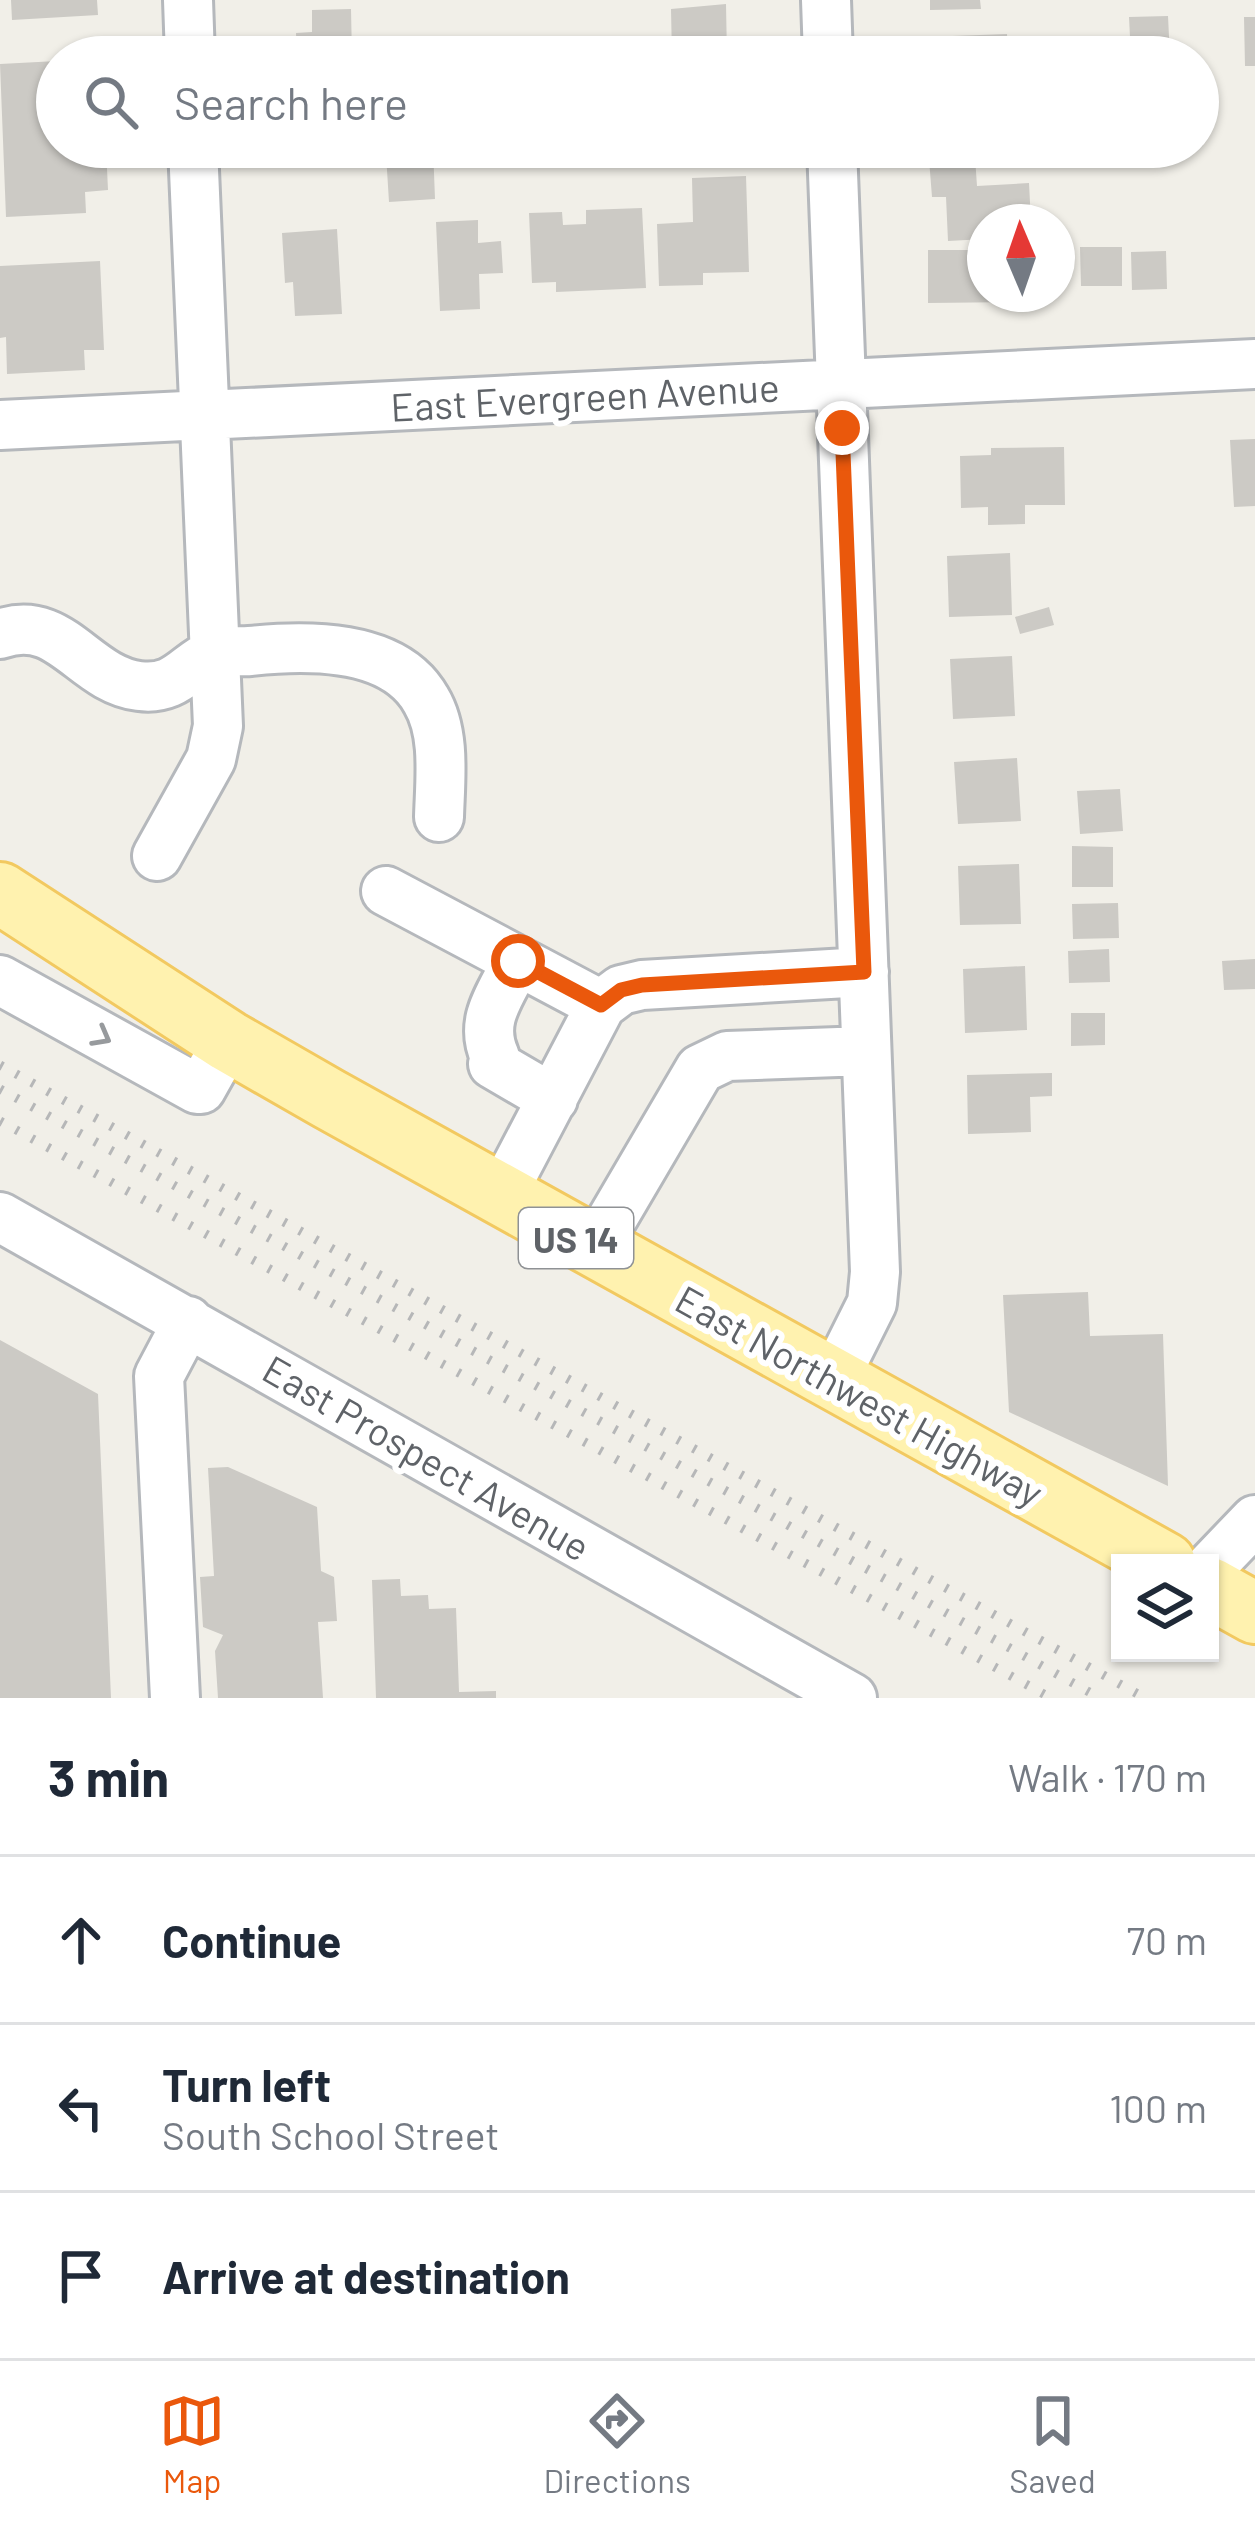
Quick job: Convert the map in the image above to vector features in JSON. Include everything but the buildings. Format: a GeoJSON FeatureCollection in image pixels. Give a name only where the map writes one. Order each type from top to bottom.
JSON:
{"type":"FeatureCollection","features":[{"type":"Feature","properties":{"kind":"main road","name":"East Northwest Highway"},"geometry":{"type":"LineString","coordinates":[[0,892],[228,1041],[1149,1554]]}},
{"type":"Feature","properties":{"kind":"main road"},"geometry":{"type":"LineString","coordinates":[[1219,1593],[1255,1612]]}},
{"type":"Feature","properties":{"kind":"street"},"geometry":{"type":"LineString","coordinates":[[188,0],[189,36]]}},
{"type":"Feature","properties":{"kind":"street"},"geometry":{"type":"LineString","coordinates":[[826,0],[827,36]]}},
{"type":"Feature","properties":{"kind":"street"},"geometry":{"type":"LineString","coordinates":[[157,856],[217,744],[195,168]]}},
{"type":"Feature","properties":{"kind":"street"},"geometry":{"type":"LineString","coordinates":[[833,168],[875,1272],[872,1303],[833,1381]]}},
{"type":"Feature","properties":{"kind":"street","name":"East Evergreen Avenue"},"geometry":{"type":"LineString","coordinates":[[0,424],[1255,364]]}},
{"type":"Feature","properties":{"kind":"street"},"geometry":{"type":"LineString","coordinates":[[0,634],[41,629],[116,681],[145,687],[184,677],[213,654],[313,646],[382,663],[412,679],[428,703],[438,736],[439,817]]}},
{"type":"Feature","properties":{"kind":"street"},"geometry":{"type":"LineString","coordinates":[[386,891],[601,1005]]}},
{"type":"Feature","properties":{"kind":"street"},"geometry":{"type":"LineString","coordinates":[[507,956],[460,1024],[461,1038],[480,1064],[493,1064],[553,1099]]}},
{"type":"Feature","properties":{"kind":"street"},"geometry":{"type":"LineString","coordinates":[[501,1196],[601,1005],[621,990],[864,972]]}},
{"type":"Feature","properties":{"kind":"street"},"geometry":{"type":"LineString","coordinates":[[0,980],[195,1089],[201,1089],[228,1041]]}},
{"type":"Feature","properties":{"kind":"street"},"geometry":{"type":"LineString","coordinates":[[595,1248],[700,1069],[727,1056],[866,1052]]}},
{"type":"Feature","properties":{"kind":"street","name":"East Prospect Avenue"},"geometry":{"type":"LineString","coordinates":[[0,1217],[852,1698]]}},
{"type":"Feature","properties":{"kind":"street"},"geometry":{"type":"LineString","coordinates":[[175,1698],[159,1376],[188,1321]]}},
{"type":"Feature","properties":{"kind":"street"},"geometry":{"type":"LineString","coordinates":[[1219,1558],[1255,1520]]}},
{"type":"Feature","properties":{"kind":"railway"},"geometry":{"type":"LineString","coordinates":[[0,1065],[1145,1698]]}},
{"type":"Feature","properties":{"kind":"railway"},"geometry":{"type":"LineString","coordinates":[[0,1089],[1100,1698]]}},
{"type":"Feature","properties":{"kind":"railway"},"geometry":{"type":"LineString","coordinates":[[0,1121],[1051,1698]]}},
{"type":"Feature","properties":{"kind":"route"},"geometry":{"type":"LineString","coordinates":[[518,961],[601,1005],[621,990],[642,985],[864,972],[842,428]]}}]}
